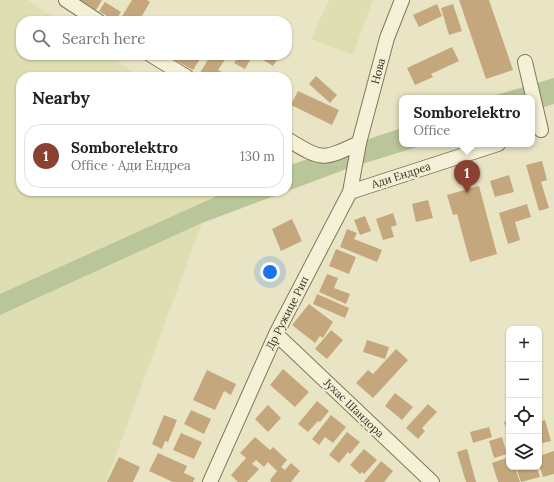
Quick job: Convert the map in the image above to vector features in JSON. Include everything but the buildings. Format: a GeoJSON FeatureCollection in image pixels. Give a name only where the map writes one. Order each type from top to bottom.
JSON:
{"type":"FeatureCollection","features":[{"type":"Feature","properties":{"kind":"street"},"geometry":{"type":"LineString","coordinates":[[66,0],[90,16]]}},
{"type":"Feature","properties":{"kind":"street","name":"Нова"},"geometry":{"type":"LineString","coordinates":[[359,143],[387,38],[402,0]]}},
{"type":"Feature","properties":{"kind":"street"},"geometry":{"type":"LineString","coordinates":[[159,60],[179,72]]}},
{"type":"Feature","properties":{"kind":"street"},"geometry":{"type":"LineString","coordinates":[[525,62],[533,95]]}},
{"type":"Feature","properties":{"kind":"street"},"geometry":{"type":"LineString","coordinates":[[535,102],[542,130]]}},
{"type":"Feature","properties":{"kind":"street"},"geometry":{"type":"LineString","coordinates":[[292,142],[313,155],[320,157],[340,152],[359,143]]}},
{"type":"Feature","properties":{"kind":"street","name":"Др Ружице Рип"},"geometry":{"type":"LineString","coordinates":[[213,480],[276,334],[350,192],[359,143]]}},
{"type":"Feature","properties":{"kind":"street","name":"Ади Ендреа"},"geometry":{"type":"LineString","coordinates":[[350,192],[489,147]]}},
{"type":"Feature","properties":{"kind":"street","name":"Јухас Шандора"},"geometry":{"type":"LineString","coordinates":[[276,334],[432,482]]}},
{"type":"Feature","properties":{"kind":"green space"},"geometry":{"type":"Polygon","coordinates":[[[0,0],[28,0],[52,16],[16,16],[16,60],[115,60],[133,72],[16,72],[16,196],[217,196],[0,294],[0,0]]]}},
{"type":"Feature","properties":{"kind":"green space"},"geometry":{"type":"Polygon","coordinates":[[[329,0],[373,0],[353,55],[311,39],[329,0]]]}},
{"type":"Feature","properties":{"kind":"green space"},"geometry":{"type":"Polygon","coordinates":[[[554,78],[554,104],[535,110],[535,95],[496,95],[554,78]]]}},
{"type":"Feature","properties":{"kind":"green space"},"geometry":{"type":"Polygon","coordinates":[[[399,129],[399,147],[417,147],[352,167],[292,189],[292,164],[399,129]]]}},
{"type":"Feature","properties":{"kind":"green space"},"geometry":{"type":"Polygon","coordinates":[[[217,196],[274,196],[202,223],[0,315],[0,294],[217,196]]]}},
{"type":"Feature","properties":{"kind":"green space"},"geometry":{"type":"Polygon","coordinates":[[[202,223],[106,482],[0,482],[0,315],[202,223]]]}},
{"type":"Feature","properties":{"kind":"place","name":"Somborelektro"},"geometry":{"type":"Point","coordinates":[467,193]}}]}
